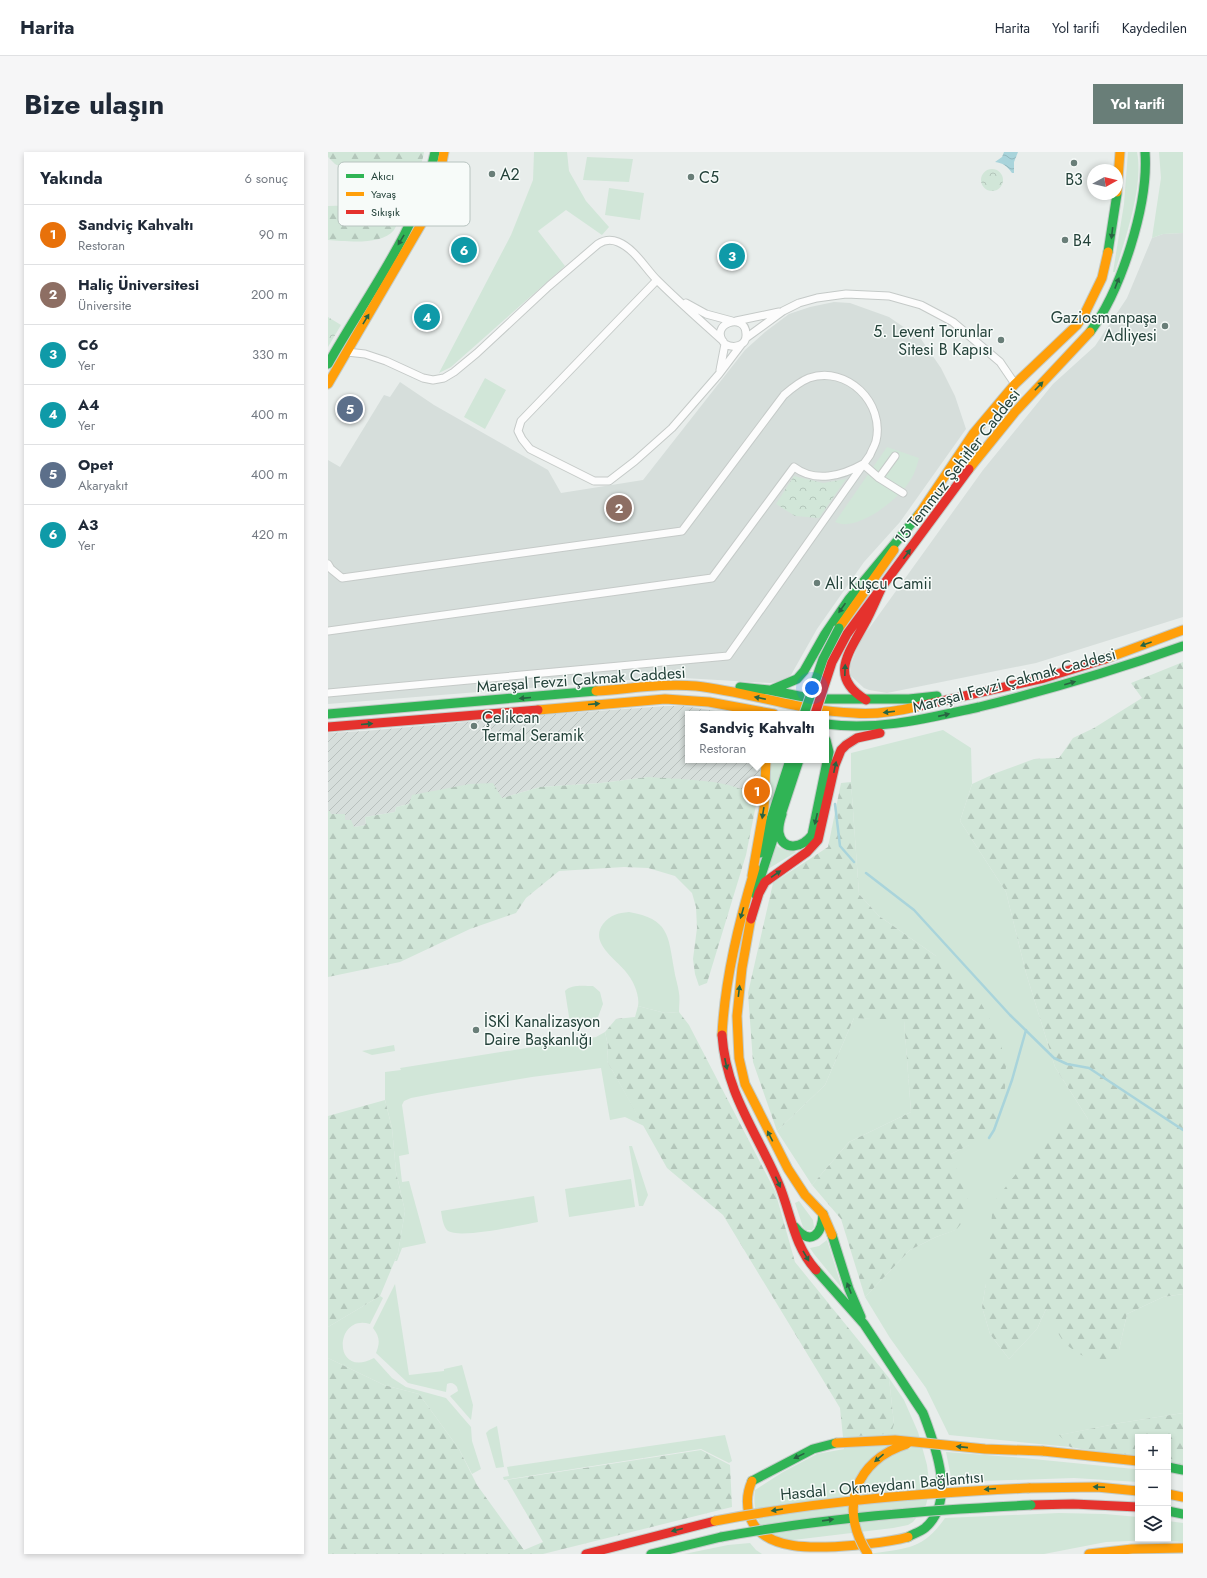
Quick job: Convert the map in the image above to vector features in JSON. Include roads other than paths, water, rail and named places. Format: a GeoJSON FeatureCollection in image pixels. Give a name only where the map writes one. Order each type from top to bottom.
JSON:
{"type":"FeatureCollection","features":[{"type":"Feature","properties":{"kind":"main road"},"geometry":{"type":"LineString","coordinates":[[433,162],[435,152]]}},
{"type":"Feature","properties":{"kind":"main road"},"geometry":{"type":"LineString","coordinates":[[443,162],[444,152]]}},
{"type":"Feature","properties":{"kind":"main road","name":"15 Temmuz Şehitler Caddesi"},"geometry":{"type":"LineString","coordinates":[[1119,164],[1120,152]]}},
{"type":"Feature","properties":{"kind":"main road","name":"15 Temmuz Şehitler Caddesi"},"geometry":{"type":"LineString","coordinates":[[883,585],[1010,416],[1080,343],[1100,316],[1113,294],[1135,228],[1146,184],[1145,152]]}},
{"type":"Feature","properties":{"kind":"main road","name":"15 Temmuz Şehitler Caddesi"},"geometry":{"type":"LineString","coordinates":[[920,513],[973,434],[1015,384],[1077,325],[1091,302],[1102,278],[1106,265],[1116,200]]}},
{"type":"Feature","properties":{"kind":"main road"},"geometry":{"type":"LineString","coordinates":[[328,364],[410,226]]}},
{"type":"Feature","properties":{"kind":"main road"},"geometry":{"type":"LineString","coordinates":[[328,384],[420,226]]}},
{"type":"Feature","properties":{"kind":"main road"},"geometry":{"type":"LineString","coordinates":[[805,711],[824,656],[839,628],[920,513]]}},
{"type":"Feature","properties":{"kind":"main road"},"geometry":{"type":"LineString","coordinates":[[769,690],[790,683],[797,679],[804,671],[824,634],[853,594],[920,513]]}},
{"type":"Feature","properties":{"kind":"main road"},"geometry":{"type":"LineString","coordinates":[[816,711],[830,667],[843,640],[883,585]]}},
{"type":"Feature","properties":{"kind":"main road"},"geometry":{"type":"LineString","coordinates":[[866,700],[848,686],[845,674],[845,664],[853,644],[883,585]]}},
{"type":"Feature","properties":{"kind":"main road","name":"Mareşal Fevzi Çakmak Caddesi"},"geometry":{"type":"LineString","coordinates":[[328,714],[673,685],[703,688],[830,711],[872,714],[908,709],[1070,670],[1183,630]]}},
{"type":"Feature","properties":{"kind":"main road","name":"Mareşal Fevzi Çakmak Caddesi"},"geometry":{"type":"LineString","coordinates":[[829,724],[861,727],[906,723],[1021,697],[1100,674],[1183,646]]}},
{"type":"Feature","properties":{"kind":"main road"},"geometry":{"type":"LineString","coordinates":[[703,688],[720,686],[769,690],[814,699],[836,700],[909,699],[982,692]]}},
{"type":"Feature","properties":{"kind":"main road","name":"Mareşal Fevzi Çakmak Caddesi"},"geometry":{"type":"LineString","coordinates":[[328,727],[665,699],[703,701],[758,711]]}},
{"type":"Feature","properties":{"kind":"main road"},"geometry":{"type":"LineString","coordinates":[[736,707],[742,711]]}},
{"type":"Feature","properties":{"kind":"main road"},"geometry":{"type":"LineString","coordinates":[[750,919],[759,893],[765,882],[807,852],[818,840],[837,755],[842,747],[854,738],[894,730],[906,723]]}},
{"type":"Feature","properties":{"kind":"main road"},"geometry":{"type":"LineString","coordinates":[[766,763],[764,808],[752,876],[740,920],[735,946],[723,1025],[723,1050],[732,1087],[746,1119],[778,1182],[800,1245],[812,1266],[864,1324],[913,1396],[925,1419],[934,1444],[940,1467],[941,1499],[935,1517],[926,1528],[918,1533],[907,1538],[855,1545],[835,1552],[783,1552],[773,1549],[757,1536],[752,1524],[746,1520],[743,1513],[741,1493],[752,1481],[813,1449],[836,1443],[895,1440],[914,1443],[985,1449],[1043,1451],[1090,1455],[1135,1461]]}},
{"type":"Feature","properties":{"kind":"main road"},"geometry":{"type":"LineString","coordinates":[[790,763],[791,772],[779,828],[783,841],[790,847],[796,847],[805,843],[812,835],[827,763]]}},
{"type":"Feature","properties":{"kind":"main road"},"geometry":{"type":"LineString","coordinates":[[752,876],[791,772],[797,763]]}},
{"type":"Feature","properties":{"kind":"main road"},"geometry":{"type":"LineString","coordinates":[[782,814],[757,888],[750,919],[742,968],[737,1016],[738,1051],[743,1075],[750,1097],[788,1169],[805,1195],[823,1214],[833,1238],[849,1289],[864,1324]]}},
{"type":"Feature","properties":{"kind":"main road"},"geometry":{"type":"LineString","coordinates":[[723,1025],[727,1028],[731,1035],[736,1064],[743,1075]]}},
{"type":"Feature","properties":{"kind":"main road"},"geometry":{"type":"LineString","coordinates":[[791,1220],[797,1230],[804,1236],[810,1238],[815,1237],[820,1232],[823,1225],[823,1214]]}},
{"type":"Feature","properties":{"kind":"main road"},"geometry":{"type":"LineString","coordinates":[[868,1554],[858,1536],[853,1519],[853,1503],[858,1486],[866,1470],[880,1456],[891,1449],[914,1443]]}},
{"type":"Feature","properties":{"kind":"main road"},"geometry":{"type":"LineString","coordinates":[[1171,1468],[1183,1470]]}},
{"type":"Feature","properties":{"kind":"main road","name":"Hasdal - Okmeydanı Bağlantısı"},"geometry":{"type":"LineString","coordinates":[[586,1554],[715,1521],[784,1509],[857,1499],[926,1493],[1029,1488],[1097,1487],[1135,1491]]}},
{"type":"Feature","properties":{"kind":"main road"},"geometry":{"type":"LineString","coordinates":[[1171,1495],[1183,1497]]}},
{"type":"Feature","properties":{"kind":"main road","name":"Hasdal - Okmeydanı Bağlantısı"},"geometry":{"type":"LineString","coordinates":[[651,1554],[720,1537],[860,1516],[947,1509],[1031,1505],[1073,1504],[1135,1507]]}},
{"type":"Feature","properties":{"kind":"main road"},"geometry":{"type":"LineString","coordinates":[[1171,1512],[1183,1514]]}},
{"type":"Feature","properties":{"kind":"main road"},"geometry":{"type":"LineString","coordinates":[[848,1554],[855,1545]]}},
{"type":"Feature","properties":{"kind":"main road"},"geometry":{"type":"LineString","coordinates":[[1149,1548],[1183,1553]]}},
{"type":"Feature","properties":{"kind":"main road"},"geometry":{"type":"LineString","coordinates":[[1089,1554],[1113,1550],[1183,1548]]}},
{"type":"Feature","properties":{"kind":"street"},"geometry":{"type":"LineString","coordinates":[[347,352],[365,354],[386,360],[423,378],[433,380],[444,378],[454,372],[477,353],[549,286],[602,241],[609,240],[627,247],[657,280],[724,343],[733,347],[741,345]]}},
{"type":"Feature","properties":{"kind":"street"},"geometry":{"type":"LineString","coordinates":[[657,280],[521,421],[518,431],[530,449],[579,475],[594,481],[609,480],[657,443],[719,374],[746,338],[783,311]]}},
{"type":"Feature","properties":{"kind":"street"},"geometry":{"type":"LineString","coordinates":[[719,374],[724,343],[721,337],[722,329],[728,322],[759,318],[783,311],[817,298],[846,294],[890,296],[921,305],[953,322],[1000,362],[1015,384]]}},
{"type":"Feature","properties":{"kind":"street"},"geometry":{"type":"LineString","coordinates":[[676,297],[706,314],[734,321],[743,326],[746,338]]}},
{"type":"Feature","properties":{"kind":"street"},"geometry":{"type":"LineString","coordinates":[[328,564],[331,569],[342,578],[682,531],[784,395],[796,384],[810,378],[826,376],[841,378],[856,385],[867,396],[874,410],[877,425],[876,440],[870,455],[728,656],[328,693]]}},
{"type":"Feature","properties":{"kind":"street"},"geometry":{"type":"LineString","coordinates":[[879,478],[895,456]]}},
{"type":"Feature","properties":{"kind":"street"},"geometry":{"type":"LineString","coordinates":[[863,464],[879,478],[903,493]]}},
{"type":"Feature","properties":{"kind":"street"},"geometry":{"type":"LineString","coordinates":[[328,631],[712,578],[794,466],[809,475],[831,476],[850,472],[863,464]]}},
{"type":"Feature","properties":{"kind":"water"},"geometry":{"type":"Polygon","coordinates":[[[1004,152],[1018,152],[1014,162],[1014,173],[1012,173],[1005,165],[995,162],[1002,157],[1004,152]]]}},
{"type":"Feature","properties":{"kind":"waterway"},"geometry":{"type":"LineString","coordinates":[[835,804],[840,846],[854,862]]}},
{"type":"Feature","properties":{"kind":"waterway"},"geometry":{"type":"LineString","coordinates":[[866,873],[914,910],[1010,1015],[1054,1058],[1067,1064],[1089,1068],[1183,1130]]}},
{"type":"Feature","properties":{"kind":"waterway"},"geometry":{"type":"LineString","coordinates":[[989,1138],[994,1130],[1012,1080],[1026,1030]]}},
{"type":"Feature","properties":{"kind":"place","name":"B3"},"geometry":{"type":"Point","coordinates":[1074,163]}},
{"type":"Feature","properties":{"kind":"place","name":"A2"},"geometry":{"type":"Point","coordinates":[492,174]}},
{"type":"Feature","properties":{"kind":"place","name":"C5"},"geometry":{"type":"Point","coordinates":[691,177]}},
{"type":"Feature","properties":{"kind":"place","name":"B4"},"geometry":{"type":"Point","coordinates":[1065,240]}},
{"type":"Feature","properties":{"kind":"place","name":"A3"},"geometry":{"type":"Point","coordinates":[464,250]}},
{"type":"Feature","properties":{"kind":"place","name":"C6"},"geometry":{"type":"Point","coordinates":[732,256]}},
{"type":"Feature","properties":{"kind":"place","name":"A4"},"geometry":{"type":"Point","coordinates":[427,317]}},
{"type":"Feature","properties":{"kind":"place","name":"Gaziosmanpaşa Adliyesi"},"geometry":{"type":"Point","coordinates":[1165,326]}},
{"type":"Feature","properties":{"kind":"place","name":"5. Levent Torunlar Sitesi B Kapısı"},"geometry":{"type":"Point","coordinates":[1001,340]}},
{"type":"Feature","properties":{"kind":"place","name":"Opet"},"geometry":{"type":"Point","coordinates":[350,409]}},
{"type":"Feature","properties":{"kind":"place","name":"Haliç Üniversitesi"},"geometry":{"type":"Point","coordinates":[619,508]}},
{"type":"Feature","properties":{"kind":"place","name":"Ali Kuşcu Camii"},"geometry":{"type":"Point","coordinates":[817,583]}},
{"type":"Feature","properties":{"kind":"place","name":"Çelikcan Termal Seramik"},"geometry":{"type":"Point","coordinates":[474,726]}},
{"type":"Feature","properties":{"kind":"place","name":"Sandviç Kahvaltı"},"geometry":{"type":"Point","coordinates":[757,791]}},
{"type":"Feature","properties":{"kind":"place","name":"İSKİ Kanalizasyon Daire Başkanlığı"},"geometry":{"type":"Point","coordinates":[476,1030]}}]}
